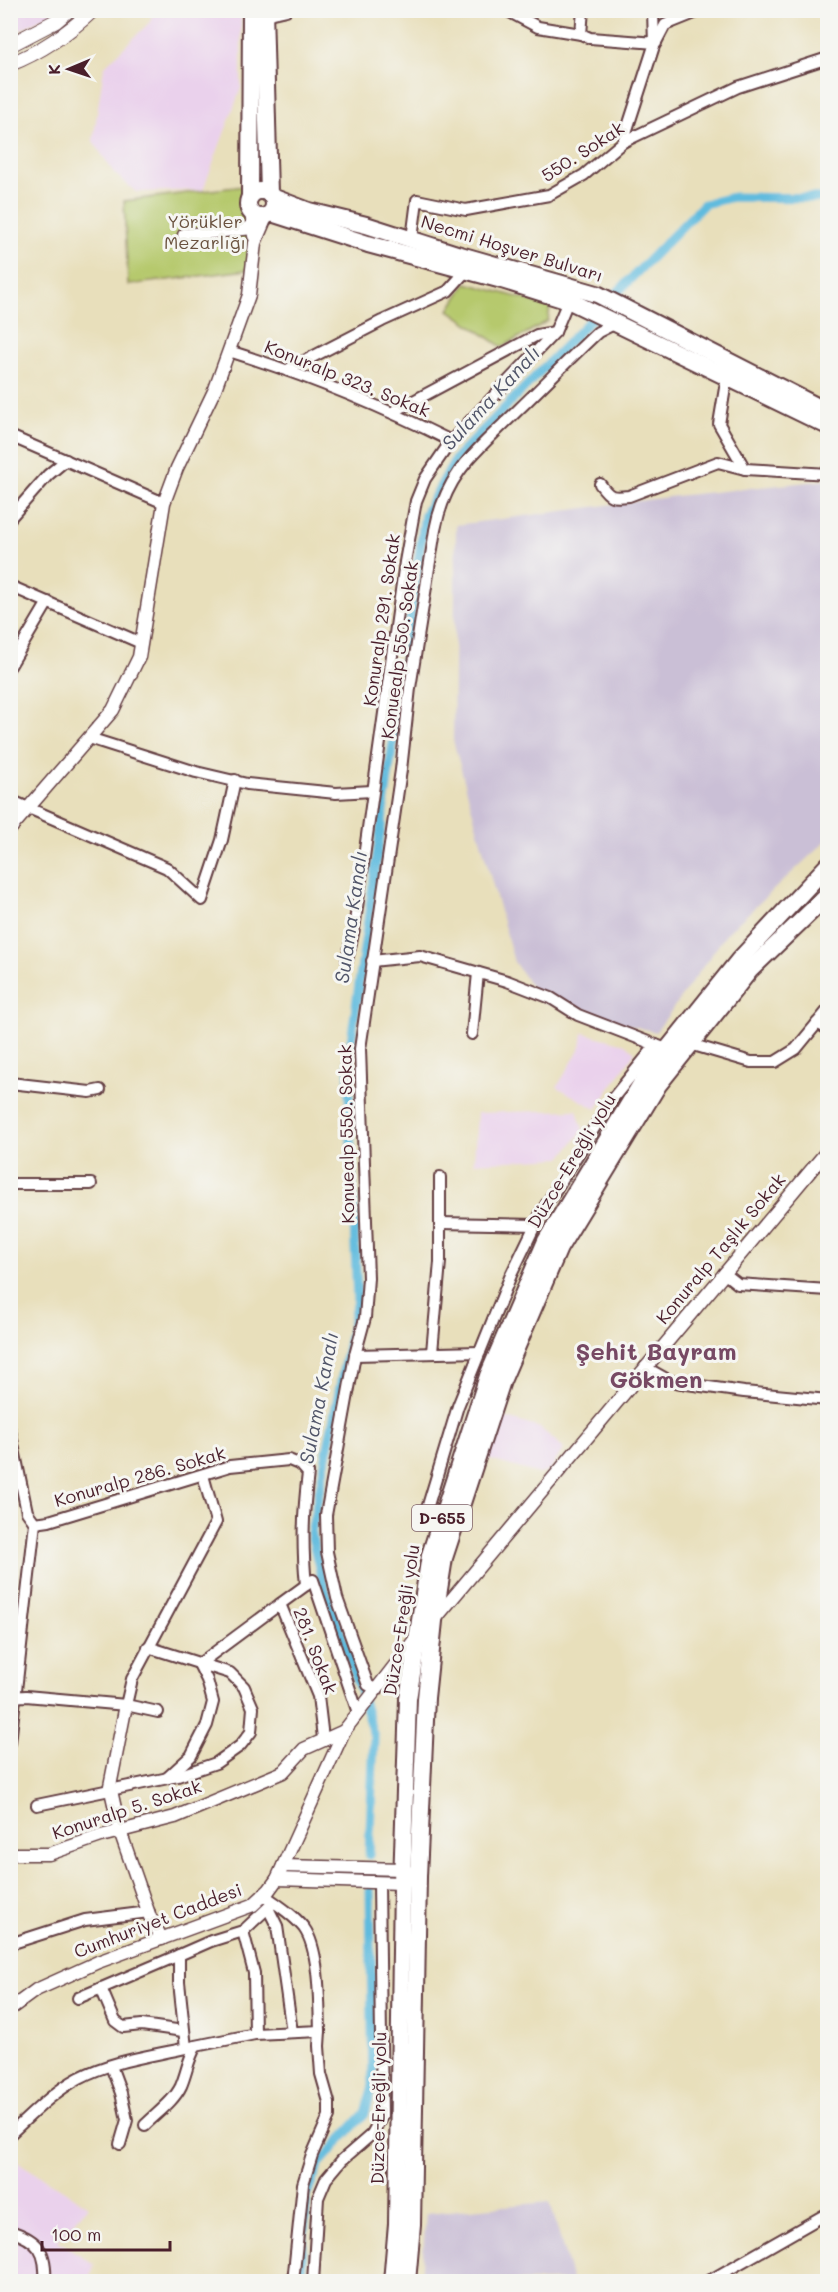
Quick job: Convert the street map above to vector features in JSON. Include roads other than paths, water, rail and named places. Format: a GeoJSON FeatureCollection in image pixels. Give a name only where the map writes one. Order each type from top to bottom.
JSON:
{"type":"FeatureCollection","features":[{"type":"Feature","properties":{"kind":"main road"},"geometry":{"type":"LineString","coordinates":[[10,45],[56,21],[69,10]]}},
{"type":"Feature","properties":{"kind":"main road"},"geometry":{"type":"LineString","coordinates":[[10,64],[24,59],[93,10]]}},
{"type":"Feature","properties":{"kind":"main road"},"geometry":{"type":"LineString","coordinates":[[260,12],[263,204]]}},
{"type":"Feature","properties":{"kind":"main road","name":"Necmi Hoşver Bulvarı"},"geometry":{"type":"LineString","coordinates":[[263,204],[366,225],[587,290],[828,412]]}},
{"type":"Feature","properties":{"kind":"main road","name":"Necmi Hoşver Bulvarı"},"geometry":{"type":"LineString","coordinates":[[263,204],[368,244],[467,270],[570,301],[828,426]]}},
{"type":"Feature","properties":{"kind":"main road","name":"Düzce-Ereğli yolu"},"geometry":{"type":"LineString","coordinates":[[392,2282],[397,2224],[402,1876],[408,1699],[430,1555],[488,1376],[546,1241],[646,1076],[661,1047],[828,865]]}},
{"type":"Feature","properties":{"kind":"main road","name":"Düzce-Ereğli yolu"},"geometry":{"type":"LineString","coordinates":[[407,2282],[412,2225],[418,1877],[426,1698],[434,1621],[444,1558],[502,1381],[559,1248],[658,1084],[750,970],[828,896]]}},
{"type":"Feature","properties":{"kind":"street"},"geometry":{"type":"LineString","coordinates":[[260,12],[286,10]]}},
{"type":"Feature","properties":{"kind":"street"},"geometry":{"type":"LineString","coordinates":[[581,34],[583,10]]}},
{"type":"Feature","properties":{"kind":"street"},"geometry":{"type":"LineString","coordinates":[[653,10],[654,44]]}},
{"type":"Feature","properties":{"kind":"street"},"geometry":{"type":"LineString","coordinates":[[623,142],[637,104],[654,44],[665,25],[702,10]]}},
{"type":"Feature","properties":{"kind":"street"},"geometry":{"type":"LineString","coordinates":[[509,11],[538,27],[581,34],[590,38],[654,44]]}},
{"type":"Feature","properties":{"kind":"street","name":"550. Sokak"},"geometry":{"type":"LineString","coordinates":[[412,239],[417,200],[466,210],[549,195],[584,175],[623,142],[738,87],[828,58]]}},
{"type":"Feature","properties":{"kind":"street"},"geometry":{"type":"LineString","coordinates":[[255,243],[253,228],[263,204]]}},
{"type":"Feature","properties":{"kind":"street"},"geometry":{"type":"LineString","coordinates":[[10,829],[114,710],[139,657],[164,503],[177,468],[215,389],[249,295],[255,243],[263,204]]}},
{"type":"Feature","properties":{"kind":"street"},"geometry":{"type":"LineString","coordinates":[[184,235],[253,228]]}},
{"type":"Feature","properties":{"kind":"street"},"geometry":{"type":"LineString","coordinates":[[289,369],[382,321],[448,291],[467,270]]}},
{"type":"Feature","properties":{"kind":"street","name":"Konuralp 291. Sokak"},"geometry":{"type":"LineString","coordinates":[[347,960],[354,928],[405,562],[416,501],[425,479],[451,441],[555,332],[570,301]]}},
{"type":"Feature","properties":{"kind":"street","name":"Konuealp 550. Sokak"},"geometry":{"type":"LineString","coordinates":[[376,1691],[368,1685],[337,1598],[327,1552],[326,1515],[355,1354],[365,1318],[368,1278],[360,1049],[425,588],[439,506],[451,482],[470,456],[598,332],[614,324],[614,321]]}},
{"type":"Feature","properties":{"kind":"street"},"geometry":{"type":"LineString","coordinates":[[393,412],[537,335],[555,332]]}},
{"type":"Feature","properties":{"kind":"street","name":"Konuralp 323. Sokak"},"geometry":{"type":"LineString","coordinates":[[229,351],[289,369],[393,412],[451,441]]}},
{"type":"Feature","properties":{"kind":"street"},"geometry":{"type":"LineString","coordinates":[[727,376],[719,424],[745,469]]}},
{"type":"Feature","properties":{"kind":"street"},"geometry":{"type":"LineString","coordinates":[[10,436],[164,503]]}},
{"type":"Feature","properties":{"kind":"street"},"geometry":{"type":"LineString","coordinates":[[10,518],[48,475],[66,460]]}},
{"type":"Feature","properties":{"kind":"street"},"geometry":{"type":"LineString","coordinates":[[600,484],[607,494],[614,498],[628,496],[718,462],[745,469],[828,474]]}},
{"type":"Feature","properties":{"kind":"street"},"geometry":{"type":"LineString","coordinates":[[10,586],[141,643]]}},
{"type":"Feature","properties":{"kind":"street"},"geometry":{"type":"LineString","coordinates":[[10,666],[48,602]]}},
{"type":"Feature","properties":{"kind":"street"},"geometry":{"type":"LineString","coordinates":[[89,738],[196,772],[247,784],[336,793],[372,791]]}},
{"type":"Feature","properties":{"kind":"street"},"geometry":{"type":"LineString","coordinates":[[10,800],[167,868],[202,900],[222,840],[235,780]]}},
{"type":"Feature","properties":{"kind":"street"},"geometry":{"type":"LineString","coordinates":[[372,960],[420,956],[478,973],[532,990],[551,998],[578,1015],[661,1047],[613,1098],[535,1225],[511,1275],[458,1406],[426,1512]]}},
{"type":"Feature","properties":{"kind":"street"},"geometry":{"type":"LineString","coordinates":[[472,1034],[478,973]]}},
{"type":"Feature","properties":{"kind":"street"},"geometry":{"type":"LineString","coordinates":[[690,1044],[751,1062],[775,1062],[796,1049],[828,1010]]}},
{"type":"Feature","properties":{"kind":"street"},"geometry":{"type":"LineString","coordinates":[[817,1023],[828,1029]]}},
{"type":"Feature","properties":{"kind":"street"},"geometry":{"type":"LineString","coordinates":[[10,1083],[90,1092],[100,1090]]}},
{"type":"Feature","properties":{"kind":"street","name":"Konuralp Taşlık Sokak"},"geometry":{"type":"LineString","coordinates":[[434,1621],[828,1150]]}},
{"type":"Feature","properties":{"kind":"street"},"geometry":{"type":"LineString","coordinates":[[432,1352],[440,1262],[440,1177]]}},
{"type":"Feature","properties":{"kind":"street"},"geometry":{"type":"LineString","coordinates":[[10,1184],[91,1184]]}},
{"type":"Feature","properties":{"kind":"street"},"geometry":{"type":"LineString","coordinates":[[440,1223],[535,1225]]}},
{"type":"Feature","properties":{"kind":"street"},"geometry":{"type":"LineString","coordinates":[[724,1273],[738,1284],[828,1290]]}},
{"type":"Feature","properties":{"kind":"street"},"geometry":{"type":"LineString","coordinates":[[355,1354],[480,1352]]}},
{"type":"Feature","properties":{"kind":"street"},"geometry":{"type":"LineString","coordinates":[[645,1367],[670,1381],[744,1392],[828,1400]]}},
{"type":"Feature","properties":{"kind":"street","name":"Konuralp 286. Sokak"},"geometry":{"type":"LineString","coordinates":[[10,1430],[27,1512],[34,1523],[49,1521],[230,1467],[289,1460],[301,1465],[308,1473],[302,1518],[306,1585]]}},
{"type":"Feature","properties":{"kind":"street"},"geometry":{"type":"LineString","coordinates":[[162,1939],[149,1912],[120,1831],[111,1790],[132,1678],[216,1522],[203,1475]]}},
{"type":"Feature","properties":{"kind":"street"},"geometry":{"type":"LineString","coordinates":[[10,1743],[13,1697],[34,1523]]}},
{"type":"Feature","properties":{"kind":"street"},"geometry":{"type":"LineString","coordinates":[[280,1604],[313,1580],[358,1713]]}},
{"type":"Feature","properties":{"kind":"street","name":"281. Sokak"},"geometry":{"type":"LineString","coordinates":[[199,1664],[280,1604],[318,1696],[323,1738]]}},
{"type":"Feature","properties":{"kind":"street","name":"Cumhuriyet Caddesi"},"geometry":{"type":"LineString","coordinates":[[10,2009],[36,1990],[98,1962],[269,1901],[321,1778],[344,1731],[416,1638]]}},
{"type":"Feature","properties":{"kind":"street"},"geometry":{"type":"LineString","coordinates":[[37,1804],[167,1778],[216,1762],[240,1746],[251,1732],[253,1708],[244,1687],[230,1673],[148,1647]]}},
{"type":"Feature","properties":{"kind":"street"},"geometry":{"type":"LineString","coordinates":[[167,1778],[191,1756],[207,1725],[213,1702],[207,1680],[199,1664]]}},
{"type":"Feature","properties":{"kind":"street"},"geometry":{"type":"LineString","coordinates":[[13,1697],[126,1705],[158,1712]]}},
{"type":"Feature","properties":{"kind":"street","name":"Konuralp 5. Sokak"},"geometry":{"type":"LineString","coordinates":[[10,1854],[49,1854],[120,1831],[175,1817],[283,1772],[304,1749],[323,1738],[344,1731]]}},
{"type":"Feature","properties":{"kind":"street"},"geometry":{"type":"LineString","coordinates":[[283,1866],[418,1877]]}},
{"type":"Feature","properties":{"kind":"street"},"geometry":{"type":"LineString","coordinates":[[277,1879],[379,1882],[402,1876]]}},
{"type":"Feature","properties":{"kind":"street"},"geometry":{"type":"LineString","coordinates":[[313,2282],[318,2198],[326,2179],[342,2160],[372,2134],[382,2116],[379,1882]]}},
{"type":"Feature","properties":{"kind":"street"},"geometry":{"type":"LineString","coordinates":[[78,1998],[211,1941],[243,1931],[269,1901]]}},
{"type":"Feature","properties":{"kind":"street"},"geometry":{"type":"LineString","coordinates":[[269,1901],[305,1929],[315,1958],[321,2074],[329,2102],[329,2116],[312,2155],[303,2184],[293,2282]]}},
{"type":"Feature","properties":{"kind":"street"},"geometry":{"type":"LineString","coordinates":[[269,1901],[277,1926],[292,2032]]}},
{"type":"Feature","properties":{"kind":"street"},"geometry":{"type":"LineString","coordinates":[[10,1944],[85,1920],[149,1912]]}},
{"type":"Feature","properties":{"kind":"street"},"geometry":{"type":"LineString","coordinates":[[243,1931],[254,1974],[255,2034]]}},
{"type":"Feature","properties":{"kind":"street"},"geometry":{"type":"LineString","coordinates":[[145,2125],[166,2105],[180,2087],[189,2058],[191,2047],[183,2031],[179,1955]]}},
{"type":"Feature","properties":{"kind":"street"},"geometry":{"type":"LineString","coordinates":[[101,1988],[115,2021],[123,2027],[142,2025],[183,2031]]}},
{"type":"Feature","properties":{"kind":"street"},"geometry":{"type":"LineString","coordinates":[[10,2134],[43,2104],[79,2078],[111,2066],[255,2034],[320,2031]]}},
{"type":"Feature","properties":{"kind":"street"},"geometry":{"type":"LineString","coordinates":[[111,2066],[121,2093],[127,2120],[120,2144]]}},
{"type":"Feature","properties":{"kind":"street"},"geometry":{"type":"LineString","coordinates":[[707,2282],[828,2213]]}},
{"type":"Feature","properties":{"kind":"street"},"geometry":{"type":"LineString","coordinates":[[10,2231],[23,2235],[40,2247],[46,2266],[45,2282]]}},
{"type":"Feature","properties":{"kind":"waterway","name":"Sulama Kanalı"},"geometry":{"type":"LineString","coordinates":[[608,302],[704,204],[733,197],[828,198]]}},
{"type":"Feature","properties":{"kind":"waterway","name":"Sulama Kanalı"},"geometry":{"type":"LineString","coordinates":[[369,1855],[374,1737],[322,1580],[311,1533],[357,1300],[348,1063],[425,514],[456,458],[598,312]]}},
{"type":"Feature","properties":{"kind":"waterway"},"geometry":{"type":"LineString","coordinates":[[300,2282],[307,2194],[319,2164],[365,2113],[373,2086],[370,1890]]}},
{"type":"Feature","properties":{"kind":"district","name":"Şehit Bayram Gökmen"},"geometry":{"type":"Point","coordinates":[656,1366]}},
{"type":"Feature","properties":{"kind":"park label","name":"Yörükler Mezarlığı"},"geometry":{"type":"Point","coordinates":[205,232]}}]}
